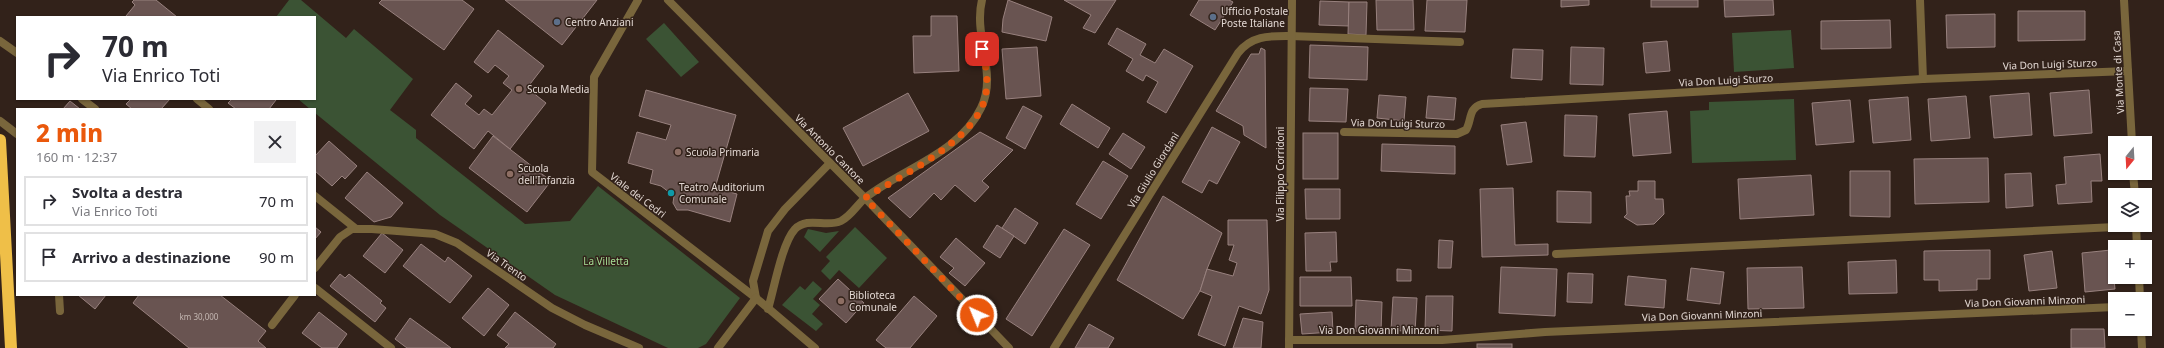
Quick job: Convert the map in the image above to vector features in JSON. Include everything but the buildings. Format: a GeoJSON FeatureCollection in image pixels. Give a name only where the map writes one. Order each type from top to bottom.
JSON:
{"type":"FeatureCollection","features":[{"type":"Feature","properties":{"kind":"highway"},"geometry":{"type":"LineString","coordinates":[[0,140],[11,348]]}},
{"type":"Feature","properties":{"kind":"street","name":"Viale dei Cedri"},"geometry":{"type":"LineString","coordinates":[[638,0],[594,76],[592,172],[756,298],[815,348]]}},
{"type":"Feature","properties":{"kind":"street","name":"Via Antonio Cantore"},"geometry":{"type":"LineString","coordinates":[[668,0],[865,198],[1009,348]]}},
{"type":"Feature","properties":{"kind":"street"},"geometry":{"type":"LineString","coordinates":[[768,309],[786,245],[794,230],[801,224],[808,222],[830,224],[839,222],[865,198],[950,144],[969,128],[976,118],[985,98],[987,84],[980,22],[982,0]]}},
{"type":"Feature","properties":{"kind":"street","name":"Via Filippo Corridoni"},"geometry":{"type":"LineString","coordinates":[[1289,344],[1290,36],[1292,0]]}},
{"type":"Feature","properties":{"kind":"street"},"geometry":{"type":"LineString","coordinates":[[1920,0],[1923,78]]}},
{"type":"Feature","properties":{"kind":"street","name":"Via Monte di Casa"},"geometry":{"type":"LineString","coordinates":[[2124,0],[2132,136]]}},
{"type":"Feature","properties":{"kind":"street","name":"Via Giulio Giordani"},"geometry":{"type":"LineString","coordinates":[[1054,348],[1238,53],[1246,44],[1257,38],[1290,36],[1460,42]]}},
{"type":"Feature","properties":{"kind":"street"},"geometry":{"type":"LineString","coordinates":[[0,41],[16,52]]}},
{"type":"Feature","properties":{"kind":"street","name":"Via Don Luigi Sturzo"},"geometry":{"type":"LineString","coordinates":[[1344,132],[1456,134],[1466,130],[1470,112],[1477,105],[1482,104],[1923,78],[2128,71]]}},
{"type":"Feature","properties":{"kind":"street"},"geometry":{"type":"LineString","coordinates":[[83,100],[94,108]]}},
{"type":"Feature","properties":{"kind":"street"},"geometry":{"type":"LineString","coordinates":[[198,100],[208,108]]}},
{"type":"Feature","properties":{"kind":"street"},"geometry":{"type":"LineString","coordinates":[[0,121],[16,133]]}},
{"type":"Feature","properties":{"kind":"street"},"geometry":{"type":"LineString","coordinates":[[718,348],[756,298],[753,281],[768,231],[785,209],[830,163]]}},
{"type":"Feature","properties":{"kind":"street"},"geometry":{"type":"LineString","coordinates":[[316,197],[355,228],[340,237],[316,267]]}},
{"type":"Feature","properties":{"kind":"street"},"geometry":{"type":"LineString","coordinates":[[1556,254],[2108,227]]}},
{"type":"Feature","properties":{"kind":"street","name":"Via Trento"},"geometry":{"type":"LineString","coordinates":[[355,228],[431,234],[445,237],[473,254],[552,308],[585,325],[639,348]]}},
{"type":"Feature","properties":{"kind":"street"},"geometry":{"type":"LineString","coordinates":[[316,289],[391,348]]}},
{"type":"Feature","properties":{"kind":"street"},"geometry":{"type":"LineString","coordinates":[[59,296],[60,311]]}},
{"type":"Feature","properties":{"kind":"street"},"geometry":{"type":"LineString","coordinates":[[272,325],[294,296]]}},
{"type":"Feature","properties":{"kind":"street","name":"Via Don Giovanni Minzoni"},"geometry":{"type":"LineString","coordinates":[[1289,344],[1442,340],[1545,332],[2108,307]]}},
{"type":"Feature","properties":{"kind":"street"},"geometry":{"type":"LineString","coordinates":[[2141,336],[2142,348]]}},
{"type":"Feature","properties":{"kind":"green space","name":"La Villetta"},"geometry":{"type":"Polygon","coordinates":[[[289,0],[301,0],[346,38],[354,29],[413,79],[390,110],[416,130],[416,138],[525,224],[570,221],[598,186],[740,298],[706,344],[698,348],[668,348],[555,295],[440,215],[316,114],[316,108],[309,108],[299,100],[316,100],[316,16],[277,16],[289,0]]]}},
{"type":"Feature","properties":{"kind":"green space"},"geometry":{"type":"Polygon","coordinates":[[[664,23],[699,62],[681,77],[646,39],[664,23]]]}},
{"type":"Feature","properties":{"kind":"green space"},"geometry":{"type":"Polygon","coordinates":[[[1791,30],[1794,68],[1734,72],[1732,33],[1791,30]]]}},
{"type":"Feature","properties":{"kind":"green space"},"geometry":{"type":"Polygon","coordinates":[[[1794,99],[1796,160],[1692,163],[1690,111],[1709,110],[1709,102],[1794,99]]]}},
{"type":"Feature","properties":{"kind":"green space"},"geometry":{"type":"Polygon","coordinates":[[[855,227],[887,258],[859,288],[839,270],[830,280],[821,271],[830,261],[826,257],[855,227]]]}},
{"type":"Feature","properties":{"kind":"green space"},"geometry":{"type":"Polygon","coordinates":[[[808,229],[826,233],[839,231],[820,252],[804,237],[808,229]]]}},
{"type":"Feature","properties":{"kind":"green space"},"geometry":{"type":"Polygon","coordinates":[[[813,281],[822,289],[813,299],[820,305],[812,314],[823,324],[816,331],[782,305],[800,286],[805,290],[813,281]]]}},
{"type":"Feature","properties":{"kind":"place","name":"Ufficio Postale Poste Italiane"},"geometry":{"type":"Point","coordinates":[1213,17]}},
{"type":"Feature","properties":{"kind":"place","name":"Centro Anziani"},"geometry":{"type":"Point","coordinates":[557,22]}},
{"type":"Feature","properties":{"kind":"place","name":"Scuola Media"},"geometry":{"type":"Point","coordinates":[519,89]}},
{"type":"Feature","properties":{"kind":"place","name":"Scuola Primaria"},"geometry":{"type":"Point","coordinates":[678,152]}},
{"type":"Feature","properties":{"kind":"place","name":"Scuola dell'Infanzia"},"geometry":{"type":"Point","coordinates":[510,174]}},
{"type":"Feature","properties":{"kind":"place","name":"Teatro Auditorium Comunale"},"geometry":{"type":"Point","coordinates":[671,193]}},
{"type":"Feature","properties":{"kind":"place","name":"Biblioteca Comunale"},"geometry":{"type":"Point","coordinates":[841,301]}},
{"type":"Feature","properties":{"kind":"route"},"geometry":{"type":"LineString","coordinates":[[977,315],[865,198],[943,149],[969,128],[978,114],[987,91],[987,75],[982,49]]}}]}
